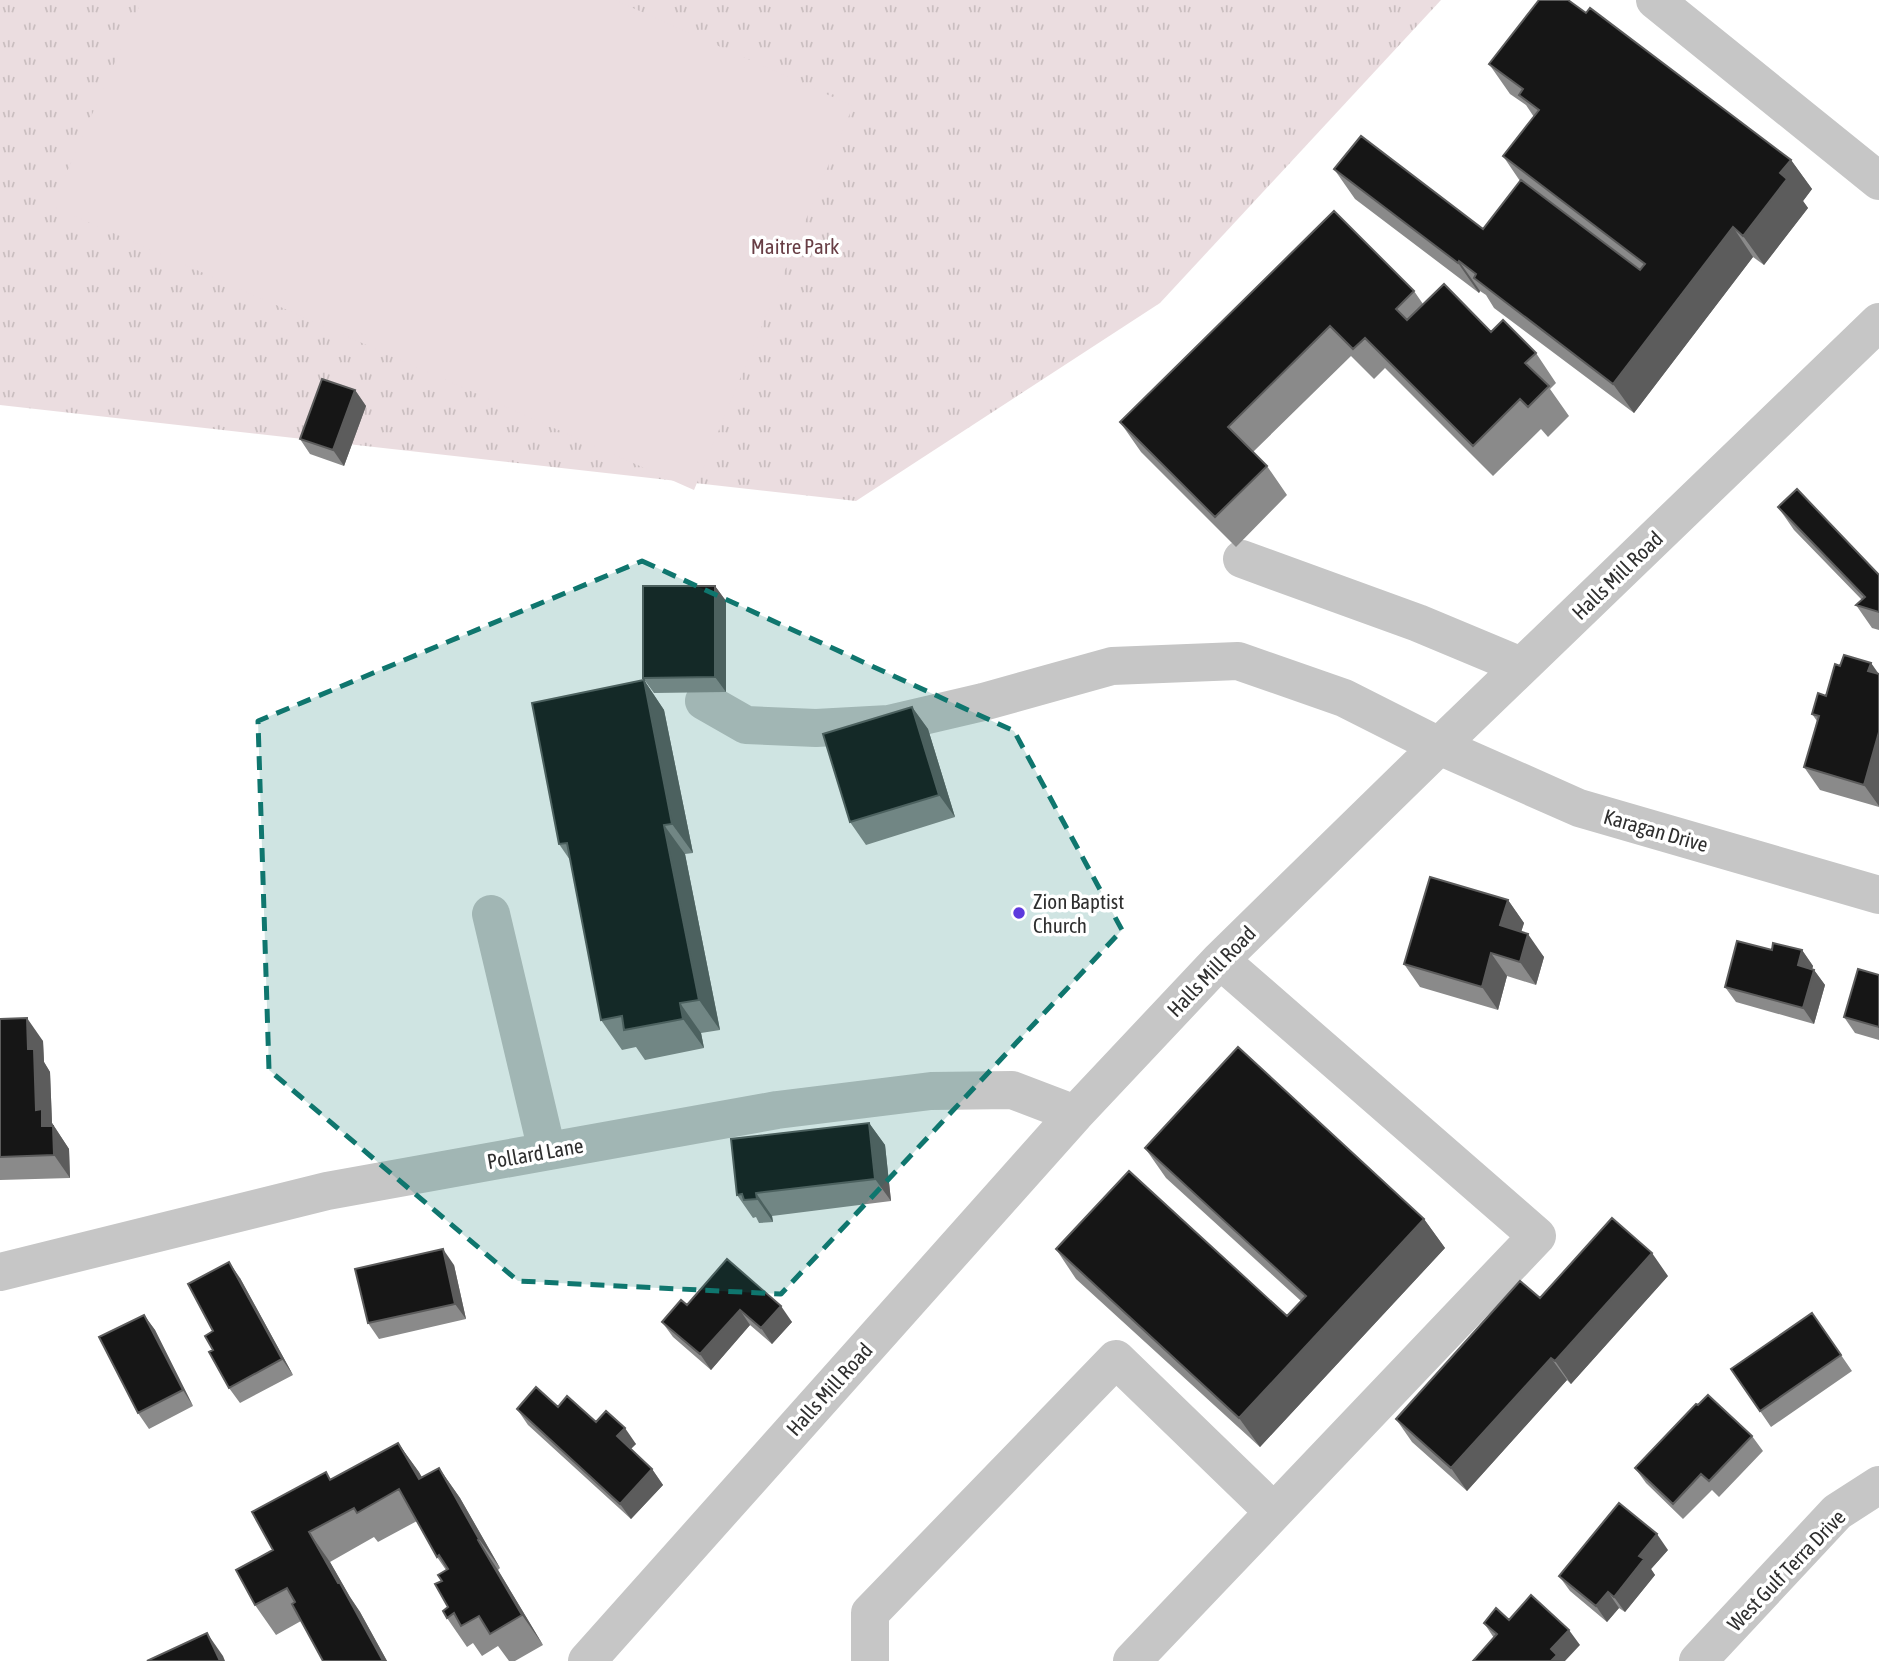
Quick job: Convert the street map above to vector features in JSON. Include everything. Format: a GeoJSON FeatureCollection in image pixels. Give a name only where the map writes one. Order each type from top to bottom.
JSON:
{"type":"FeatureCollection","features":[{"type":"Feature","properties":{"kind":"street"},"geometry":{"type":"LineString","coordinates":[[1655,0],[1879,181]]}},
{"type":"Feature","properties":{"kind":"street","name":"Halls Mill Road"},"geometry":{"type":"LineString","coordinates":[[606,1653],[1075,1114],[1220,960],[1879,322]]}},
{"type":"Feature","properties":{"kind":"street"},"geometry":{"type":"LineString","coordinates":[[1242,559],[1418,623],[1521,666]]}},
{"type":"Feature","properties":{"kind":"street","name":"Karagan Drive"},"geometry":{"type":"LineString","coordinates":[[704,701],[746,725],[816,727],[889,724],[984,702],[1112,666],[1238,660],[1344,698],[1439,746],[1579,808],[1879,895]]}},
{"type":"Feature","properties":{"kind":"street"},"geometry":{"type":"LineString","coordinates":[[491,914],[547,1151]]}},
{"type":"Feature","properties":{"kind":"street"},"geometry":{"type":"LineString","coordinates":[[1132,1661],[1537,1236],[1220,960]]}},
{"type":"Feature","properties":{"kind":"street","name":"Pollard Lane"},"geometry":{"type":"LineString","coordinates":[[0,1272],[327,1191],[778,1110],[931,1091],[1012,1090],[1075,1114]]}},
{"type":"Feature","properties":{"kind":"street"},"geometry":{"type":"LineString","coordinates":[[870,1661],[870,1613],[1116,1359],[1274,1512]]}},
{"type":"Feature","properties":{"kind":"street","name":"West Gulf Terra Drive"},"geometry":{"type":"LineString","coordinates":[[1698,1661],[1837,1512],[1879,1485]]}},
{"type":"Feature","properties":{"kind":"highlighted area"},"geometry":{"type":"Polygon","coordinates":[[[642,561],[1014,731],[1122,930],[781,1294],[518,1281],[269,1070],[258,721],[642,561]]]}},
{"type":"Feature","properties":{"kind":"green space","name":"Maitre Park"},"geometry":{"type":"Polygon","coordinates":[[[0,0],[1441,0],[1160,303],[856,501],[0,405],[0,0]]]}},
{"type":"Feature","properties":{"kind":"green space"},"geometry":{"type":"Polygon","coordinates":[[[142,0],[615,0],[853,106],[694,490],[52,206],[142,0]]]}},
{"type":"Feature","properties":{"kind":"building"},"geometry":{"type":"Polygon","coordinates":[[[1539,0],[1568,0],[1586,13],[1590,8],[1791,160],[1780,173],[1787,179],[1743,236],[1733,227],[1613,384],[1474,278],[1476,274],[1334,169],[1361,136],[1483,229],[1521,180],[1640,270],[1645,264],[1503,156],[1539,110],[1519,95],[1523,89],[1489,64],[1539,0]]]}},
{"type":"Feature","properties":{"kind":"building"},"geometry":{"type":"Polygon","coordinates":[[[1334,211],[1414,291],[1396,309],[1407,320],[1444,284],[1491,332],[1503,320],[1536,353],[1525,363],[1549,386],[1528,407],[1520,399],[1473,446],[1365,338],[1353,349],[1330,326],[1228,427],[1267,466],[1215,517],[1120,422],[1334,211]]]}},
{"type":"Feature","properties":{"kind":"building"},"geometry":{"type":"Polygon","coordinates":[[[322,379],[355,390],[333,450],[300,439],[322,379]]]}},
{"type":"Feature","properties":{"kind":"building"},"geometry":{"type":"Polygon","coordinates":[[[1797,489],[1879,575],[1879,612],[1856,605],[1865,597],[1778,507],[1797,489]]]}},
{"type":"Feature","properties":{"kind":"building"},"geometry":{"type":"Polygon","coordinates":[[[643,586],[715,586],[715,677],[643,678],[643,586]]]}},
{"type":"Feature","properties":{"kind":"building"},"geometry":{"type":"Polygon","coordinates":[[[1844,655],[1871,663],[1868,671],[1879,674],[1879,732],[1864,785],[1804,767],[1819,716],[1812,714],[1818,693],[1826,696],[1835,664],[1840,666],[1844,655]]]}},
{"type":"Feature","properties":{"kind":"building"},"geometry":{"type":"Polygon","coordinates":[[[644,680],[672,824],[664,825],[699,1000],[680,1003],[683,1019],[624,1030],[622,1016],[601,1020],[567,843],[559,844],[532,703],[644,680]]]}},
{"type":"Feature","properties":{"kind":"building"},"geometry":{"type":"Polygon","coordinates":[[[912,707],[939,795],[850,822],[823,734],[912,707]]]}},
{"type":"Feature","properties":{"kind":"building"},"geometry":{"type":"Polygon","coordinates":[[[1430,877],[1508,900],[1500,925],[1528,934],[1520,962],[1491,953],[1482,987],[1404,964],[1430,877]]]}},
{"type":"Feature","properties":{"kind":"building"},"geometry":{"type":"Polygon","coordinates":[[[1737,941],[1772,950],[1773,943],[1802,950],[1798,965],[1814,970],[1803,1008],[1725,987],[1737,941]]]}},
{"type":"Feature","properties":{"kind":"building"},"geometry":{"type":"Polygon","coordinates":[[[1858,969],[1879,975],[1879,1027],[1844,1017],[1858,969]]]}},
{"type":"Feature","properties":{"kind":"building"},"geometry":{"type":"Polygon","coordinates":[[[27,1018],[28,1049],[34,1049],[36,1110],[42,1109],[42,1126],[53,1126],[54,1155],[0,1157],[0,1019],[27,1018]]]}},
{"type":"Feature","properties":{"kind":"building"},"geometry":{"type":"Polygon","coordinates":[[[1238,1047],[1424,1219],[1239,1418],[1056,1249],[1129,1171],[1287,1316],[1306,1296],[1145,1148],[1238,1047]]]}},
{"type":"Feature","properties":{"kind":"building"},"geometry":{"type":"Polygon","coordinates":[[[869,1123],[875,1179],[756,1193],[757,1199],[744,1200],[742,1194],[737,1195],[731,1139],[869,1123]]]}},
{"type":"Feature","properties":{"kind":"building"},"geometry":{"type":"Polygon","coordinates":[[[1612,1218],[1652,1253],[1555,1361],[1551,1358],[1451,1468],[1396,1419],[1520,1281],[1540,1298],[1612,1218]]]}},
{"type":"Feature","properties":{"kind":"building"},"geometry":{"type":"Polygon","coordinates":[[[443,1249],[455,1304],[368,1323],[355,1269],[443,1249]]]}},
{"type":"Feature","properties":{"kind":"building"},"geometry":{"type":"Polygon","coordinates":[[[727,1259],[781,1306],[761,1328],[740,1310],[700,1354],[662,1322],[681,1300],[687,1305],[727,1259]]]}},
{"type":"Feature","properties":{"kind":"building"},"geometry":{"type":"Polygon","coordinates":[[[229,1262],[282,1359],[229,1388],[209,1352],[213,1350],[205,1336],[213,1331],[188,1284],[229,1262]]]}},
{"type":"Feature","properties":{"kind":"building"},"geometry":{"type":"Polygon","coordinates":[[[1812,1313],[1841,1355],[1760,1411],[1731,1369],[1812,1313]]]}},
{"type":"Feature","properties":{"kind":"building"},"geometry":{"type":"Polygon","coordinates":[[[144,1315],[183,1390],[138,1413],[99,1337],[144,1315]]]}},
{"type":"Feature","properties":{"kind":"building"},"geometry":{"type":"Polygon","coordinates":[[[536,1387],[558,1407],[567,1396],[596,1422],[606,1411],[625,1428],[617,1436],[652,1469],[620,1504],[517,1409],[536,1387]]]}},
{"type":"Feature","properties":{"kind":"building"},"geometry":{"type":"Polygon","coordinates":[[[1708,1395],[1752,1436],[1709,1481],[1701,1474],[1673,1504],[1635,1468],[1696,1404],[1708,1395]]]}},
{"type":"Feature","properties":{"kind":"building"},"geometry":{"type":"Polygon","coordinates":[[[398,1443],[419,1479],[439,1468],[522,1615],[490,1634],[479,1616],[461,1626],[454,1613],[447,1618],[443,1611],[448,1607],[435,1584],[442,1581],[438,1575],[448,1569],[439,1555],[437,1557],[399,1489],[357,1513],[354,1508],[309,1532],[383,1661],[323,1661],[292,1604],[295,1602],[287,1588],[255,1605],[236,1570],[273,1550],[252,1512],[326,1472],[330,1480],[398,1443]]]}},
{"type":"Feature","properties":{"kind":"building"},"geometry":{"type":"Polygon","coordinates":[[[1619,1503],[1657,1534],[1639,1556],[1644,1559],[1614,1597],[1608,1592],[1596,1606],[1559,1576],[1619,1503]]]}},
{"type":"Feature","properties":{"kind":"building"},"geometry":{"type":"Polygon","coordinates":[[[1531,1595],[1569,1630],[1551,1649],[1557,1655],[1551,1661],[1473,1661],[1497,1634],[1484,1623],[1496,1608],[1509,1620],[1531,1595]]]}},
{"type":"Feature","properties":{"kind":"building"},"geometry":{"type":"Polygon","coordinates":[[[207,1633],[220,1661],[147,1661],[207,1633]]]}},
{"type":"Feature","properties":{"kind":"place","name":"Zion Baptist Church"},"geometry":{"type":"Point","coordinates":[1019,913]}}]}
